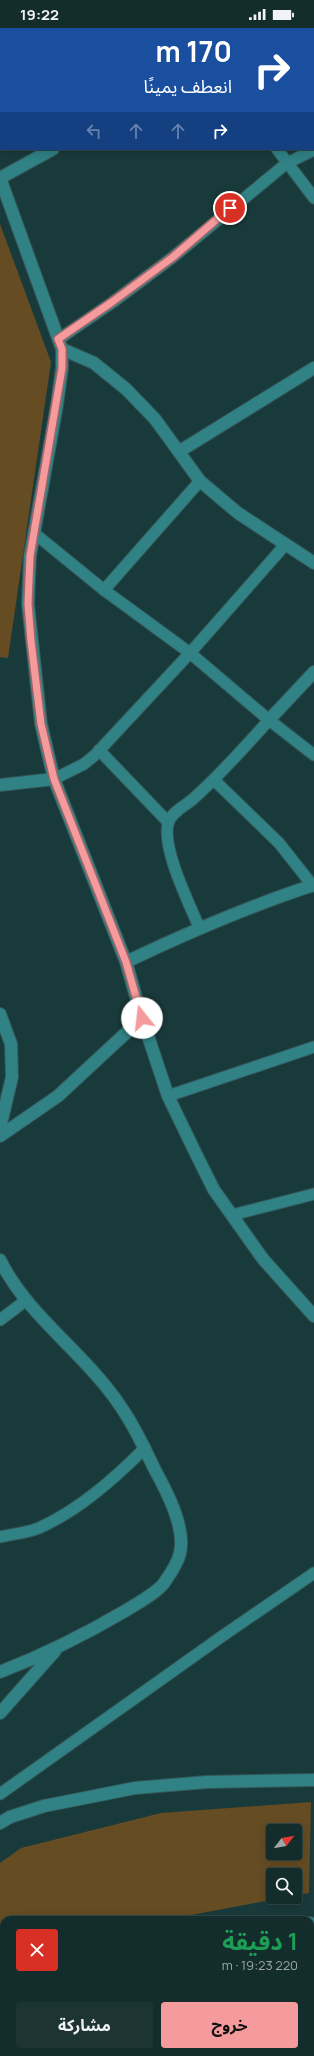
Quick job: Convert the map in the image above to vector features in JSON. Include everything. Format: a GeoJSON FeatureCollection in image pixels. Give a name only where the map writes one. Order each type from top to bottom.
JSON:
{"type":"FeatureCollection","features":[{"type":"Feature","properties":{"kind":"street"},"geometry":{"type":"LineString","coordinates":[[51,150],[0,178],[60,344],[62,368],[57,405],[30,556],[28,604],[41,724],[54,779],[126,962],[142,1018],[168,1096],[214,1190],[263,1259],[314,1316]]}},
{"type":"Feature","properties":{"kind":"street"},"geometry":{"type":"LineString","coordinates":[[60,344],[94,363],[126,389],[155,419],[180,451],[200,481],[238,513],[314,563]]}},
{"type":"Feature","properties":{"kind":"street"},"geometry":{"type":"LineString","coordinates":[[180,451],[314,368]]}},
{"type":"Feature","properties":{"kind":"street"},"geometry":{"type":"LineString","coordinates":[[269,720],[314,672]]}},
{"type":"Feature","properties":{"kind":"street"},"geometry":{"type":"LineString","coordinates":[[0,785],[54,779]]}},
{"type":"Feature","properties":{"kind":"street"},"geometry":{"type":"LineString","coordinates":[[126,962],[199,927],[274,898],[314,886]]}},
{"type":"Feature","properties":{"kind":"street"},"geometry":{"type":"LineString","coordinates":[[0,1014],[11,1044],[12,1077],[0,1128]]}},
{"type":"Feature","properties":{"kind":"street"},"geometry":{"type":"LineString","coordinates":[[0,1136],[58,1096],[142,1018]]}},
{"type":"Feature","properties":{"kind":"street"},"geometry":{"type":"LineString","coordinates":[[0,1260],[10,1281],[25,1301],[97,1376],[125,1410],[169,1496],[180,1531],[180,1554],[164,1584],[138,1603],[57,1649],[0,1672]]}},
{"type":"Feature","properties":{"kind":"street"},"geometry":{"type":"LineString","coordinates":[[0,1713],[57,1649]]}},
{"type":"Feature","properties":{"kind":"street"},"geometry":{"type":"LineString","coordinates":[[0,1823],[10,1817],[44,1806],[135,1788],[207,1782],[314,1780]]}},
{"type":"Feature","properties":{"kind":"lane"},"geometry":{"type":"LineString","coordinates":[[277,150],[314,198]]}},
{"type":"Feature","properties":{"kind":"lane"},"geometry":{"type":"LineString","coordinates":[[60,344],[112,302],[173,257],[286,163],[314,150]]}},
{"type":"Feature","properties":{"kind":"lane"},"geometry":{"type":"LineString","coordinates":[[104,590],[200,481]]}},
{"type":"Feature","properties":{"kind":"lane"},"geometry":{"type":"LineString","coordinates":[[34,533],[104,590],[190,654],[269,720],[314,755]]}},
{"type":"Feature","properties":{"kind":"lane"},"geometry":{"type":"LineString","coordinates":[[54,779],[84,764],[99,750],[190,654],[285,545]]}},
{"type":"Feature","properties":{"kind":"lane"},"geometry":{"type":"LineString","coordinates":[[199,927],[172,860],[166,833],[168,822],[173,815],[192,801],[214,780],[269,720]]}},
{"type":"Feature","properties":{"kind":"lane"},"geometry":{"type":"LineString","coordinates":[[99,750],[168,822]]}},
{"type":"Feature","properties":{"kind":"lane"},"geometry":{"type":"LineString","coordinates":[[214,780],[279,843],[314,886]]}},
{"type":"Feature","properties":{"kind":"lane"},"geometry":{"type":"LineString","coordinates":[[168,1096],[314,1047]]}},
{"type":"Feature","properties":{"kind":"lane"},"geometry":{"type":"LineString","coordinates":[[232,1215],[314,1194]]}},
{"type":"Feature","properties":{"kind":"lane"},"geometry":{"type":"LineString","coordinates":[[0,1320],[25,1301]]}},
{"type":"Feature","properties":{"kind":"lane"},"geometry":{"type":"LineString","coordinates":[[0,1537],[37,1529],[58,1518],[104,1485],[145,1448]]}},
{"type":"Feature","properties":{"kind":"lane"},"geometry":{"type":"LineString","coordinates":[[0,1794],[314,1573]]}},
{"type":"Feature","properties":{"kind":"shaded area"},"geometry":{"type":"Polygon","coordinates":[[[0,224],[51,362],[8,658],[0,657],[0,224]]]}},
{"type":"Feature","properties":{"kind":"shaded area"},"geometry":{"type":"Polygon","coordinates":[[[311,1802],[309,1893],[302,1894],[302,1868],[266,1868],[266,1901],[186,1916],[0,1916],[0,1863],[21,1848],[161,1813],[311,1802]]]}},
{"type":"Feature","properties":{"kind":"route"},"geometry":{"type":"LineString","coordinates":[[142,1018],[126,962],[54,779],[41,724],[31,641],[28,604],[30,556],[46,471],[62,368],[62,349],[58,339],[112,302],[173,257],[230,208]]}}]}
